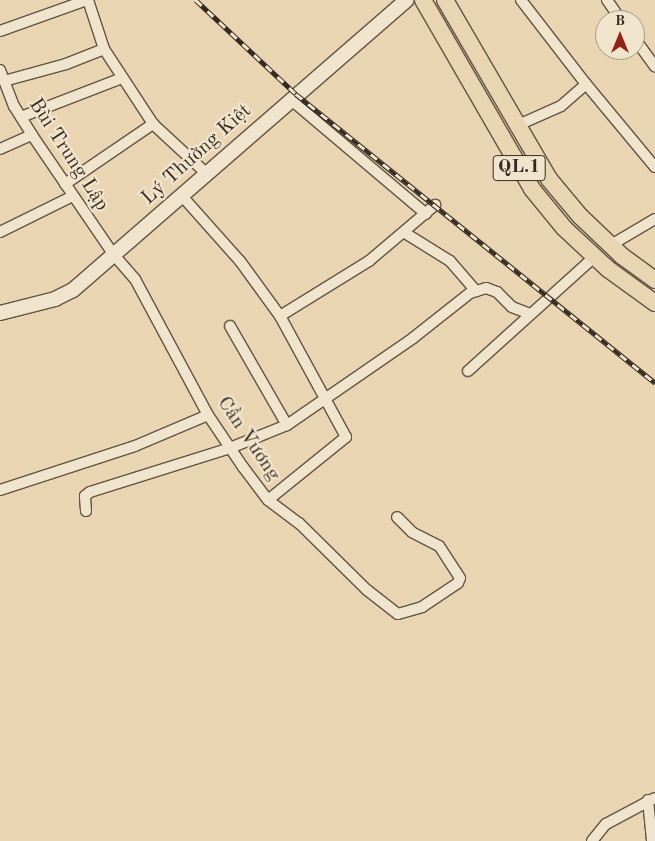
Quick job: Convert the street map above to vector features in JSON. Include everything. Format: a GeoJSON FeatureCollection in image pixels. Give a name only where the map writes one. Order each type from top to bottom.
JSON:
{"type":"FeatureCollection","features":[{"type":"Feature","properties":{"kind":"highway","name":"QL.1"},"geometry":{"type":"LineString","coordinates":[[423,0],[532,189],[564,228],[594,256],[655,304]]}},
{"type":"Feature","properties":{"kind":"highway","name":"QL.1"},"geometry":{"type":"LineString","coordinates":[[445,0],[516,126],[549,179],[580,216],[611,245],[655,280]]}},
{"type":"Feature","properties":{"kind":"main road","name":"Lý Thường Kiệt"},"geometry":{"type":"LineString","coordinates":[[0,314],[26,309],[64,295],[114,255],[290,99],[407,0]]}},
{"type":"Feature","properties":{"kind":"street"},"geometry":{"type":"LineString","coordinates":[[0,30],[88,0],[104,49],[153,124],[207,174]]}},
{"type":"Feature","properties":{"kind":"street"},"geometry":{"type":"LineString","coordinates":[[521,0],[586,84],[655,167]]}},
{"type":"Feature","properties":{"kind":"street"},"geometry":{"type":"LineString","coordinates":[[1,75],[51,68],[104,49]]}},
{"type":"Feature","properties":{"kind":"street"},"geometry":{"type":"LineString","coordinates":[[645,54],[655,68]]}},
{"type":"Feature","properties":{"kind":"street","name":"Bùi Trung Lập"},"geometry":{"type":"LineString","coordinates":[[1,75],[21,117],[32,135],[114,255]]}},
{"type":"Feature","properties":{"kind":"street"},"geometry":{"type":"LineString","coordinates":[[21,117],[122,78]]}},
{"type":"Feature","properties":{"kind":"street"},"geometry":{"type":"LineString","coordinates":[[516,126],[561,106],[586,84]]}},
{"type":"Feature","properties":{"kind":"street"},"geometry":{"type":"LineString","coordinates":[[290,99],[426,214]]}},
{"type":"Feature","properties":{"kind":"street"},"geometry":{"type":"LineString","coordinates":[[65,184],[153,124]]}},
{"type":"Feature","properties":{"kind":"street"},"geometry":{"type":"LineString","coordinates":[[0,149],[32,135]]}},
{"type":"Feature","properties":{"kind":"street"},"geometry":{"type":"LineString","coordinates":[[0,232],[73,196]]}},
{"type":"Feature","properties":{"kind":"street"},"geometry":{"type":"LineString","coordinates":[[182,196],[240,261],[280,316],[326,397],[346,439],[268,500]]}},
{"type":"Feature","properties":{"kind":"street"},"geometry":{"type":"LineString","coordinates":[[280,316],[369,261],[405,233],[435,205]]}},
{"type":"Feature","properties":{"kind":"street"},"geometry":{"type":"LineString","coordinates":[[611,245],[655,219]]}},
{"type":"Feature","properties":{"kind":"street"},"geometry":{"type":"LineString","coordinates":[[405,233],[450,262],[476,291]]}},
{"type":"Feature","properties":{"kind":"street","name":"Cần Vương"},"geometry":{"type":"LineString","coordinates":[[114,255],[135,279],[208,415],[268,500],[299,523],[391,611],[402,614],[422,607],[458,583],[460,578],[439,546],[412,532],[397,517]]}},
{"type":"Feature","properties":{"kind":"street"},"geometry":{"type":"LineString","coordinates":[[468,371],[594,256]]}},
{"type":"Feature","properties":{"kind":"street"},"geometry":{"type":"LineString","coordinates":[[86,511],[85,496],[90,492],[230,448],[286,425],[413,338],[460,298],[486,288],[497,292],[512,307],[530,314]]}},
{"type":"Feature","properties":{"kind":"street"},"geometry":{"type":"LineString","coordinates":[[230,326],[286,425]]}},
{"type":"Feature","properties":{"kind":"street"},"geometry":{"type":"LineString","coordinates":[[0,490],[135,446],[208,415]]}},
{"type":"Feature","properties":{"kind":"street"},"geometry":{"type":"LineString","coordinates":[[592,841],[606,824],[651,799],[652,841]]}},
{"type":"Feature","properties":{"kind":"railway"},"geometry":{"type":"LineString","coordinates":[[196,0],[296,94],[655,383]]}}]}
